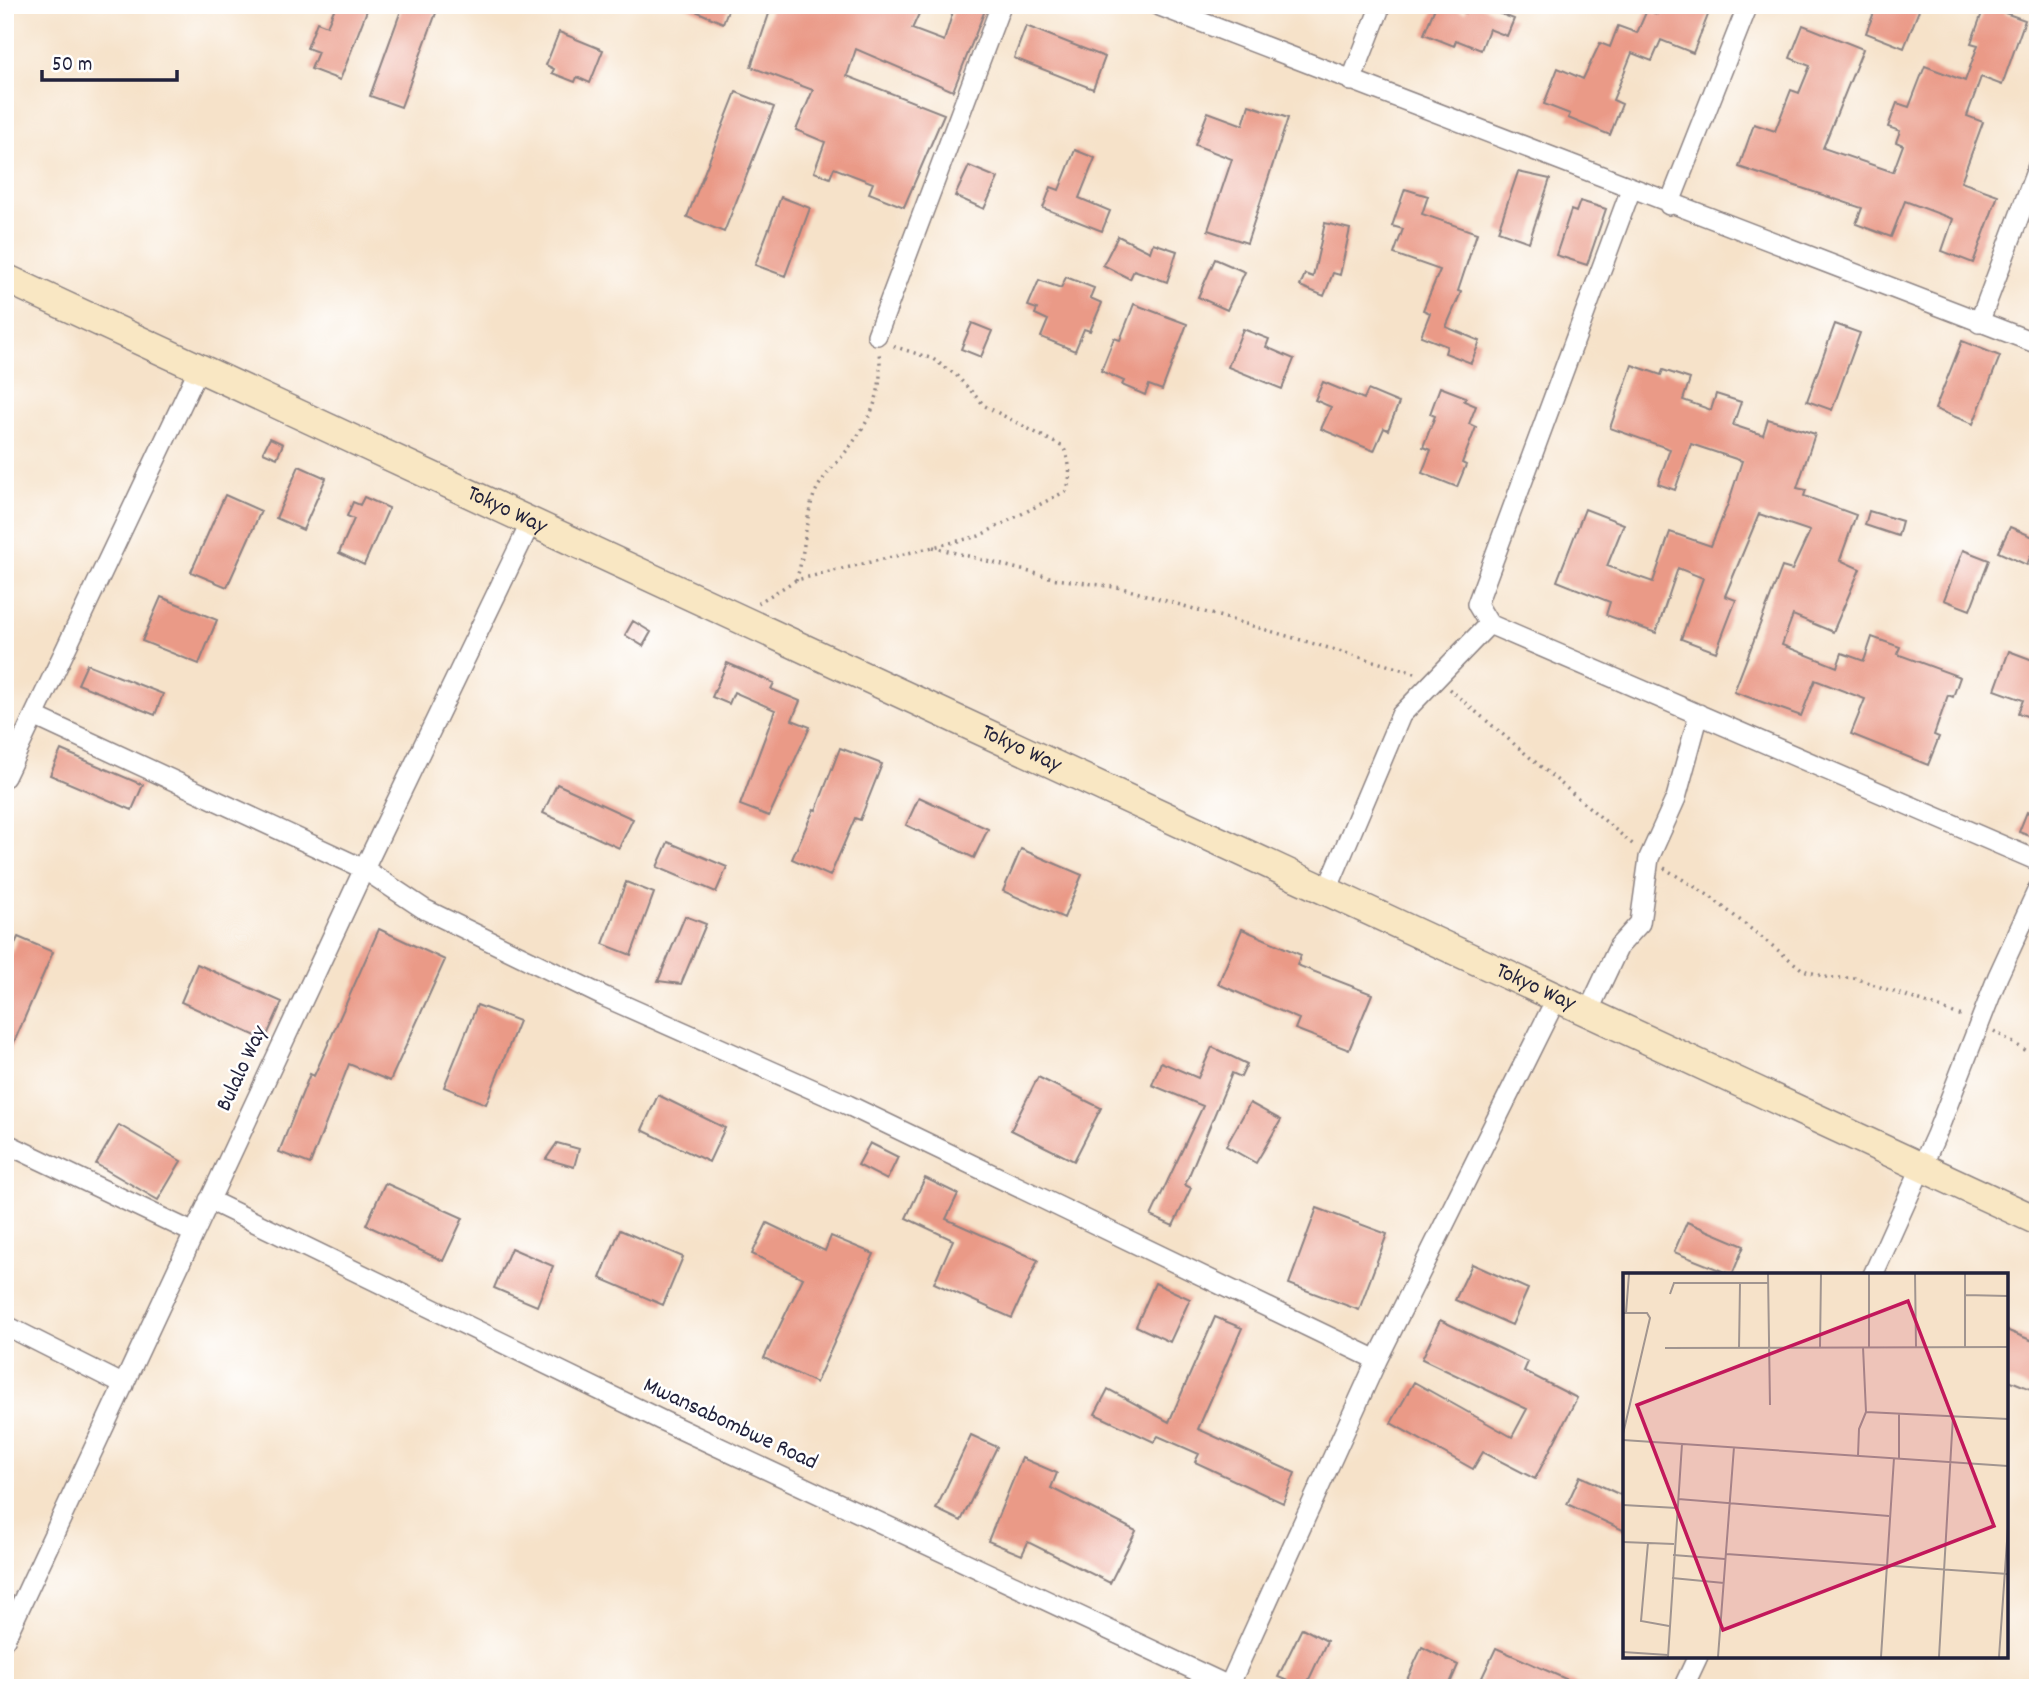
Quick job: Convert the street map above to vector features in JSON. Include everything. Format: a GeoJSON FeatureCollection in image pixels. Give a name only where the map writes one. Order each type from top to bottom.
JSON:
{"type":"FeatureCollection","features":[{"type":"Feature","properties":{"kind":"street"},"geometry":{"type":"LineString","coordinates":[[878,339],[1002,5]]}},
{"type":"Feature","properties":{"kind":"street"},"geometry":{"type":"LineString","coordinates":[[1157,5],[1669,205],[2038,344]]}},
{"type":"Feature","properties":{"kind":"street"},"geometry":{"type":"LineString","coordinates":[[1351,81],[1381,5]]}},
{"type":"Feature","properties":{"kind":"street"},"geometry":{"type":"LineString","coordinates":[[1669,205],[1748,5]]}},
{"type":"Feature","properties":{"kind":"street"},"geometry":{"type":"LineString","coordinates":[[1979,323],[2038,166]]}},
{"type":"Feature","properties":{"kind":"street"},"geometry":{"type":"LineString","coordinates":[[1632,189],[1477,604],[1489,624],[2038,861]]}},
{"type":"Feature","properties":{"kind":"street","name":"Tokyo Way"},"geometry":{"type":"LineString","coordinates":[[5,278],[2038,1221]]}},
{"type":"Feature","properties":{"kind":"street"},"geometry":{"type":"LineString","coordinates":[[5,776],[199,368]]}},
{"type":"Feature","properties":{"kind":"street","name":"Bulalo Way"},"geometry":{"type":"LineString","coordinates":[[5,1639],[364,869],[531,522]]}},
{"type":"Feature","properties":{"kind":"street"},"geometry":{"type":"LineString","coordinates":[[1327,890],[1401,715],[1489,624]]}},
{"type":"Feature","properties":{"kind":"street"},"geometry":{"type":"LineString","coordinates":[[1588,1012],[1619,946],[1640,923],[1649,858],[1676,798],[1699,714]]}},
{"type":"Feature","properties":{"kind":"street"},"geometry":{"type":"LineString","coordinates":[[34,716],[364,869],[424,909],[533,962],[848,1105],[1377,1360]]}},
{"type":"Feature","properties":{"kind":"street"},"geometry":{"type":"LineString","coordinates":[[1874,1273],[1936,1135],[1980,1022],[2038,888]]}},
{"type":"Feature","properties":{"kind":"street"},"geometry":{"type":"LineString","coordinates":[[1230,1687],[1377,1360],[1557,997]]}},
{"type":"Feature","properties":{"kind":"street"},"geometry":{"type":"LineString","coordinates":[[5,1143],[194,1233]]}},
{"type":"Feature","properties":{"kind":"street","name":"Mwansabombwe Road"},"geometry":{"type":"LineString","coordinates":[[209,1200],[663,1421],[1230,1687]]}},
{"type":"Feature","properties":{"kind":"street"},"geometry":{"type":"LineString","coordinates":[[5,1325],[124,1385]]}},
{"type":"Feature","properties":{"kind":"street"},"geometry":{"type":"LineString","coordinates":[[1683,1688],[1697,1658]]}},
{"type":"Feature","properties":{"kind":"path"},"geometry":{"type":"LineString","coordinates":[[746,622],[761,598],[796,580],[979,536],[1066,491],[1069,484],[1067,454],[1063,447],[985,405],[956,375],[933,359],[878,339],[881,384],[875,407],[867,426],[828,471],[814,495],[806,549],[796,580]]}},
{"type":"Feature","properties":{"kind":"path"},"geometry":{"type":"LineString","coordinates":[[933,547],[1057,579],[1122,589],[1436,679],[1649,858],[1708,895],[1803,970],[1829,978],[1854,978],[1980,1022],[2038,1058]]}},
{"type":"Feature","properties":{"kind":"building"},"geometry":{"type":"Polygon","coordinates":[[[336,5],[369,5],[340,80],[311,69],[318,52],[307,48],[317,22],[327,26],[336,5]]]}},
{"type":"Feature","properties":{"kind":"building"},"geometry":{"type":"Polygon","coordinates":[[[403,5],[439,5],[401,107],[370,96],[403,5]]]}},
{"type":"Feature","properties":{"kind":"building"},"geometry":{"type":"Polygon","coordinates":[[[682,5],[730,5],[723,23],[682,5]]]}},
{"type":"Feature","properties":{"kind":"building"},"geometry":{"type":"Polygon","coordinates":[[[772,5],[923,5],[912,29],[944,41],[955,5],[987,5],[953,91],[856,49],[847,76],[944,114],[904,207],[869,193],[873,183],[834,168],[830,178],[814,172],[825,142],[796,130],[813,90],[751,67],[772,5]]]}},
{"type":"Feature","properties":{"kind":"building"},"geometry":{"type":"Polygon","coordinates":[[[1436,5],[1445,5],[1465,13],[1468,5],[1478,5],[1514,19],[1507,36],[1489,29],[1481,50],[1456,40],[1454,46],[1424,34],[1436,5]]]}},
{"type":"Feature","properties":{"kind":"building"},"geometry":{"type":"Polygon","coordinates":[[[1660,5],[1712,5],[1693,53],[1661,40],[1652,61],[1632,53],[1613,100],[1622,104],[1610,135],[1568,118],[1570,114],[1544,104],[1558,68],[1583,79],[1600,43],[1610,47],[1618,26],[1637,33],[1647,10],[1657,14],[1660,5]]]}},
{"type":"Feature","properties":{"kind":"building"},"geometry":{"type":"Polygon","coordinates":[[[1877,5],[1921,5],[1904,48],[1866,33],[1877,5]]]}},
{"type":"Feature","properties":{"kind":"building"},"geometry":{"type":"Polygon","coordinates":[[[1985,5],[2007,5],[2005,13],[2025,20],[2002,85],[1981,77],[1967,116],[1983,122],[1961,182],[1998,195],[1973,263],[1942,251],[1953,219],[1905,201],[1891,237],[1856,224],[1862,208],[1739,167],[1754,124],[1775,131],[1791,90],[1799,93],[1810,66],[1790,58],[1803,25],[1863,49],[1823,148],[1893,172],[1903,145],[1896,142],[1900,131],[1888,127],[1897,103],[1909,107],[1925,66],[1965,81],[1978,45],[1971,43],[1985,5]]]}},
{"type":"Feature","properties":{"kind":"building"},"geometry":{"type":"Polygon","coordinates":[[[1026,26],[1105,57],[1093,89],[1014,58],[1026,26]]]}},
{"type":"Feature","properties":{"kind":"building"},"geometry":{"type":"Polygon","coordinates":[[[559,32],[603,50],[590,83],[577,77],[575,82],[552,73],[554,69],[546,65],[559,32]]]}},
{"type":"Feature","properties":{"kind":"building"},"geometry":{"type":"Polygon","coordinates":[[[736,92],[774,107],[724,232],[687,217],[736,92]]]}},
{"type":"Feature","properties":{"kind":"building"},"geometry":{"type":"Polygon","coordinates":[[[1249,105],[1288,118],[1247,243],[1208,230],[1232,159],[1195,145],[1208,112],[1243,125],[1249,105]]]}},
{"type":"Feature","properties":{"kind":"building"},"geometry":{"type":"Polygon","coordinates":[[[1075,150],[1095,158],[1079,198],[1110,211],[1102,231],[1043,208],[1051,187],[1059,190],[1075,150]]]}},
{"type":"Feature","properties":{"kind":"building"},"geometry":{"type":"Polygon","coordinates":[[[969,166],[998,178],[984,209],[955,196],[969,166]]]}},
{"type":"Feature","properties":{"kind":"building"},"geometry":{"type":"Polygon","coordinates":[[[1518,172],[1550,179],[1529,242],[1498,231],[1518,172]]]}},
{"type":"Feature","properties":{"kind":"building"},"geometry":{"type":"Polygon","coordinates":[[[1405,189],[1428,196],[1422,214],[1477,233],[1458,291],[1461,292],[1446,327],[1480,341],[1471,363],[1445,353],[1447,346],[1421,336],[1430,313],[1423,310],[1440,270],[1394,254],[1403,229],[1392,226],[1405,189]]]}},
{"type":"Feature","properties":{"kind":"building"},"geometry":{"type":"Polygon","coordinates":[[[781,197],[810,208],[785,276],[755,265],[781,197]]]}},
{"type":"Feature","properties":{"kind":"building"},"geometry":{"type":"Polygon","coordinates":[[[1580,201],[1606,209],[1587,265],[1556,255],[1571,210],[1576,212],[1580,201]]]}},
{"type":"Feature","properties":{"kind":"building"},"geometry":{"type":"Polygon","coordinates":[[[1325,223],[1350,229],[1340,275],[1333,273],[1324,296],[1300,286],[1305,274],[1313,277],[1325,223]]]}},
{"type":"Feature","properties":{"kind":"building"},"geometry":{"type":"Polygon","coordinates":[[[1118,236],[1150,252],[1153,243],[1177,251],[1167,282],[1134,270],[1130,279],[1103,265],[1118,236]]]}},
{"type":"Feature","properties":{"kind":"building"},"geometry":{"type":"Polygon","coordinates":[[[1215,259],[1245,272],[1227,310],[1198,297],[1215,259]]]}},
{"type":"Feature","properties":{"kind":"building"},"geometry":{"type":"Polygon","coordinates":[[[1066,277],[1094,288],[1090,298],[1102,303],[1090,331],[1084,329],[1075,351],[1041,337],[1048,320],[1035,314],[1037,309],[1028,306],[1039,280],[1061,288],[1066,277]]]}},
{"type":"Feature","properties":{"kind":"building"},"geometry":{"type":"Polygon","coordinates":[[[1134,304],[1187,324],[1162,390],[1149,385],[1145,395],[1122,385],[1124,381],[1101,371],[1114,338],[1120,340],[1134,304]]]}},
{"type":"Feature","properties":{"kind":"building"},"geometry":{"type":"Polygon","coordinates":[[[972,323],[992,331],[981,357],[961,349],[972,323]]]}},
{"type":"Feature","properties":{"kind":"building"},"geometry":{"type":"Polygon","coordinates":[[[1835,324],[1860,333],[1832,410],[1807,401],[1835,324]]]}},
{"type":"Feature","properties":{"kind":"building"},"geometry":{"type":"Polygon","coordinates":[[[1243,329],[1269,339],[1266,347],[1294,359],[1282,389],[1228,367],[1243,329]]]}},
{"type":"Feature","properties":{"kind":"building"},"geometry":{"type":"Polygon","coordinates":[[[1962,341],[2000,356],[1973,424],[1935,409],[1962,341]]]}},
{"type":"Feature","properties":{"kind":"building"},"geometry":{"type":"Polygon","coordinates":[[[1632,365],[1661,375],[1663,370],[1690,379],[1683,400],[1711,410],[1716,394],[1741,402],[1733,425],[1763,435],[1768,419],[1815,434],[1797,488],[1806,490],[1804,496],[1856,515],[1840,560],[1860,569],[1833,632],[1793,615],[1782,645],[1837,667],[1842,653],[1864,661],[1872,637],[1900,647],[1897,654],[1960,677],[1953,697],[1948,695],[1934,735],[1939,737],[1928,765],[1851,734],[1865,699],[1815,680],[1801,716],[1734,692],[1782,567],[1792,570],[1810,531],[1759,514],[1725,596],[1736,600],[1716,652],[1681,639],[1703,578],[1678,568],[1656,633],[1606,615],[1610,602],[1557,581],[1585,509],[1624,524],[1607,566],[1653,582],[1670,532],[1711,546],[1728,504],[1742,461],[1691,444],[1675,490],[1658,484],[1670,449],[1610,428],[1632,365]]]}},
{"type":"Feature","properties":{"kind":"building"},"geometry":{"type":"Polygon","coordinates":[[[1323,382],[1364,399],[1368,390],[1399,403],[1388,430],[1384,428],[1374,451],[1321,429],[1331,407],[1315,400],[1323,382]]]}},
{"type":"Feature","properties":{"kind":"building"},"geometry":{"type":"Polygon","coordinates":[[[1440,387],[1466,397],[1464,401],[1476,406],[1469,424],[1476,427],[1462,463],[1466,465],[1457,487],[1422,473],[1431,450],[1423,447],[1435,416],[1430,414],[1440,387]]]}},
{"type":"Feature","properties":{"kind":"building"},"geometry":{"type":"Polygon","coordinates":[[[270,438],[283,444],[277,458],[263,452],[270,438]]]}},
{"type":"Feature","properties":{"kind":"building"},"geometry":{"type":"Polygon","coordinates":[[[299,466],[326,478],[303,530],[276,518],[299,466]]]}},
{"type":"Feature","properties":{"kind":"building"},"geometry":{"type":"Polygon","coordinates":[[[225,495],[261,511],[227,587],[191,572],[225,495]]]}},
{"type":"Feature","properties":{"kind":"building"},"geometry":{"type":"Polygon","coordinates":[[[364,497],[389,508],[364,565],[339,553],[354,519],[347,516],[353,502],[360,505],[364,497]]]}},
{"type":"Feature","properties":{"kind":"building"},"geometry":{"type":"Polygon","coordinates":[[[1869,511],[1902,521],[1898,536],[1865,525],[1869,511]]]}},
{"type":"Feature","properties":{"kind":"building"},"geometry":{"type":"Polygon","coordinates":[[[2010,527],[2038,539],[2027,565],[1998,552],[2010,527]]]}},
{"type":"Feature","properties":{"kind":"building"},"geometry":{"type":"Polygon","coordinates":[[[1963,550],[1989,560],[1970,610],[1944,600],[1963,550]]]}},
{"type":"Feature","properties":{"kind":"building"},"geometry":{"type":"Polygon","coordinates":[[[161,597],[217,620],[199,664],[142,641],[161,597]]]}},
{"type":"Feature","properties":{"kind":"building"},"geometry":{"type":"Polygon","coordinates":[[[633,621],[651,632],[643,646],[625,635],[633,621]]]}},
{"type":"Feature","properties":{"kind":"building"},"geometry":{"type":"Polygon","coordinates":[[[2009,651],[2038,662],[2038,720],[2018,713],[2023,700],[1995,690],[2009,651]]]}},
{"type":"Feature","properties":{"kind":"building"},"geometry":{"type":"Polygon","coordinates":[[[727,663],[774,683],[771,689],[800,701],[792,720],[810,727],[769,816],[740,805],[775,710],[734,692],[729,704],[712,697],[727,663]]]}},
{"type":"Feature","properties":{"kind":"building"},"geometry":{"type":"Polygon","coordinates":[[[87,664],[163,694],[155,715],[78,684],[87,664]]]}},
{"type":"Feature","properties":{"kind":"building"},"geometry":{"type":"Polygon","coordinates":[[[840,748],[882,764],[860,820],[855,818],[830,876],[792,859],[814,809],[816,810],[840,748]]]}},
{"type":"Feature","properties":{"kind":"building"},"geometry":{"type":"Polygon","coordinates":[[[61,750],[143,785],[132,810],[50,775],[61,750]]]}},
{"type":"Feature","properties":{"kind":"building"},"geometry":{"type":"Polygon","coordinates":[[[557,784],[633,819],[619,848],[543,813],[557,784]]]}},
{"type":"Feature","properties":{"kind":"building"},"geometry":{"type":"Polygon","coordinates":[[[919,797],[988,829],[974,858],[906,825],[919,797]]]}},
{"type":"Feature","properties":{"kind":"building"},"geometry":{"type":"Polygon","coordinates":[[[2027,812],[2038,816],[2038,839],[2019,832],[2027,812]]]}},
{"type":"Feature","properties":{"kind":"building"},"geometry":{"type":"Polygon","coordinates":[[[668,842],[727,867],[716,892],[657,867],[668,842]]]}},
{"type":"Feature","properties":{"kind":"building"},"geometry":{"type":"Polygon","coordinates":[[[1021,849],[1082,875],[1064,918],[1003,891],[1021,849]]]}},
{"type":"Feature","properties":{"kind":"building"},"geometry":{"type":"Polygon","coordinates":[[[626,882],[654,893],[631,955],[603,944],[626,882]]]}},
{"type":"Feature","properties":{"kind":"building"},"geometry":{"type":"Polygon","coordinates":[[[685,916],[706,924],[681,984],[658,981],[685,916]]]}},
{"type":"Feature","properties":{"kind":"building"},"geometry":{"type":"Polygon","coordinates":[[[379,929],[445,960],[390,1081],[349,1064],[310,1164],[279,1152],[310,1074],[314,1076],[379,929]]]}},
{"type":"Feature","properties":{"kind":"building"},"geometry":{"type":"Polygon","coordinates":[[[1242,929],[1301,955],[1297,965],[1372,994],[1349,1050],[1295,1029],[1299,1019],[1218,984],[1242,929]]]}},
{"type":"Feature","properties":{"kind":"building"},"geometry":{"type":"Polygon","coordinates":[[[18,937],[53,952],[5,1063],[5,967],[18,937]]]}},
{"type":"Feature","properties":{"kind":"building"},"geometry":{"type":"Polygon","coordinates":[[[197,964],[282,1002],[265,1040],[181,1002],[197,964]]]}},
{"type":"Feature","properties":{"kind":"building"},"geometry":{"type":"Polygon","coordinates":[[[477,1005],[519,1021],[486,1104],[444,1087],[477,1005]]]}},
{"type":"Feature","properties":{"kind":"building"},"geometry":{"type":"Polygon","coordinates":[[[1212,1047],[1247,1064],[1241,1077],[1232,1073],[1185,1185],[1191,1188],[1173,1226],[1151,1216],[1203,1106],[1152,1085],[1161,1062],[1198,1078],[1212,1047]]]}},
{"type":"Feature","properties":{"kind":"building"},"geometry":{"type":"Polygon","coordinates":[[[1038,1077],[1101,1108],[1074,1161],[1011,1130],[1038,1077]]]}},
{"type":"Feature","properties":{"kind":"building"},"geometry":{"type":"Polygon","coordinates":[[[658,1095],[725,1128],[709,1162],[642,1130],[658,1095]]]}},
{"type":"Feature","properties":{"kind":"building"},"geometry":{"type":"Polygon","coordinates":[[[1250,1103],[1281,1120],[1256,1163],[1226,1146],[1250,1103]]]}},
{"type":"Feature","properties":{"kind":"building"},"geometry":{"type":"Polygon","coordinates":[[[119,1125],[181,1161],[158,1200],[96,1164],[119,1125]]]}},
{"type":"Feature","properties":{"kind":"building"},"geometry":{"type":"Polygon","coordinates":[[[557,1143],[579,1149],[574,1167],[546,1159],[557,1143]]]}},
{"type":"Feature","properties":{"kind":"building"},"geometry":{"type":"Polygon","coordinates":[[[870,1143],[898,1157],[887,1180],[858,1165],[870,1143]]]}},
{"type":"Feature","properties":{"kind":"building"},"geometry":{"type":"Polygon","coordinates":[[[925,1178],[958,1194],[946,1219],[1038,1260],[1012,1318],[934,1283],[953,1240],[906,1218],[925,1178]]]}},
{"type":"Feature","properties":{"kind":"building"},"geometry":{"type":"Polygon","coordinates":[[[385,1183],[463,1218],[443,1261],[366,1225],[385,1183]]]}},
{"type":"Feature","properties":{"kind":"building"},"geometry":{"type":"Polygon","coordinates":[[[1317,1208],[1387,1234],[1359,1310],[1289,1284],[1317,1208]]]}},
{"type":"Feature","properties":{"kind":"building"},"geometry":{"type":"Polygon","coordinates":[[[1687,1222],[1744,1246],[1733,1273],[1674,1252],[1687,1222]]]}},
{"type":"Feature","properties":{"kind":"building"},"geometry":{"type":"Polygon","coordinates":[[[767,1223],[825,1251],[831,1236],[874,1254],[816,1383],[764,1358],[803,1278],[752,1254],[767,1223]]]}},
{"type":"Feature","properties":{"kind":"building"},"geometry":{"type":"Polygon","coordinates":[[[620,1230],[683,1257],[663,1305],[600,1278],[620,1230]]]}},
{"type":"Feature","properties":{"kind":"building"},"geometry":{"type":"Polygon","coordinates":[[[511,1248],[553,1266],[537,1306],[494,1288],[511,1248]]]}},
{"type":"Feature","properties":{"kind":"building"},"geometry":{"type":"Polygon","coordinates":[[[1472,1264],[1528,1289],[1512,1325],[1455,1300],[1472,1264]]]}},
{"type":"Feature","properties":{"kind":"building"},"geometry":{"type":"Polygon","coordinates":[[[1155,1283],[1190,1299],[1170,1342],[1136,1326],[1155,1283]]]}},
{"type":"Feature","properties":{"kind":"building"},"geometry":{"type":"Polygon","coordinates":[[[1215,1317],[1242,1328],[1198,1429],[1295,1473],[1283,1503],[1195,1462],[1199,1454],[1158,1436],[1154,1442],[1095,1414],[1108,1389],[1169,1422],[1215,1317]]]}},
{"type":"Feature","properties":{"kind":"building"},"geometry":{"type":"Polygon","coordinates":[[[1440,1320],[1528,1362],[1524,1371],[1577,1398],[1535,1479],[1483,1452],[1473,1469],[1391,1423],[1414,1382],[1512,1437],[1527,1409],[1422,1359],[1440,1320]]]}},
{"type":"Feature","properties":{"kind":"building"},"geometry":{"type":"Polygon","coordinates":[[[2008,1331],[2038,1343],[2038,1392],[2008,1380],[2008,1331]]]}},
{"type":"Feature","properties":{"kind":"building"},"geometry":{"type":"Polygon","coordinates":[[[971,1435],[997,1447],[961,1521],[936,1509],[971,1435]]]}},
{"type":"Feature","properties":{"kind":"building"},"geometry":{"type":"Polygon","coordinates":[[[1022,1458],[1057,1473],[1051,1488],[1136,1531],[1110,1583],[1028,1542],[1022,1555],[988,1541],[1022,1458]]]}},
{"type":"Feature","properties":{"kind":"building"},"geometry":{"type":"Polygon","coordinates":[[[1580,1476],[1623,1496],[1623,1530],[1567,1504],[1580,1476]]]}},
{"type":"Feature","properties":{"kind":"building"},"geometry":{"type":"Polygon","coordinates":[[[1302,1628],[1327,1641],[1305,1688],[1278,1677],[1302,1628]]]}},
{"type":"Feature","properties":{"kind":"building"},"geometry":{"type":"Polygon","coordinates":[[[1422,1647],[1458,1665],[1448,1688],[1403,1688],[1422,1647]]]}},
{"type":"Feature","properties":{"kind":"building"},"geometry":{"type":"Polygon","coordinates":[[[1496,1648],[1586,1688],[1477,1688],[1496,1648]]]}}]}
